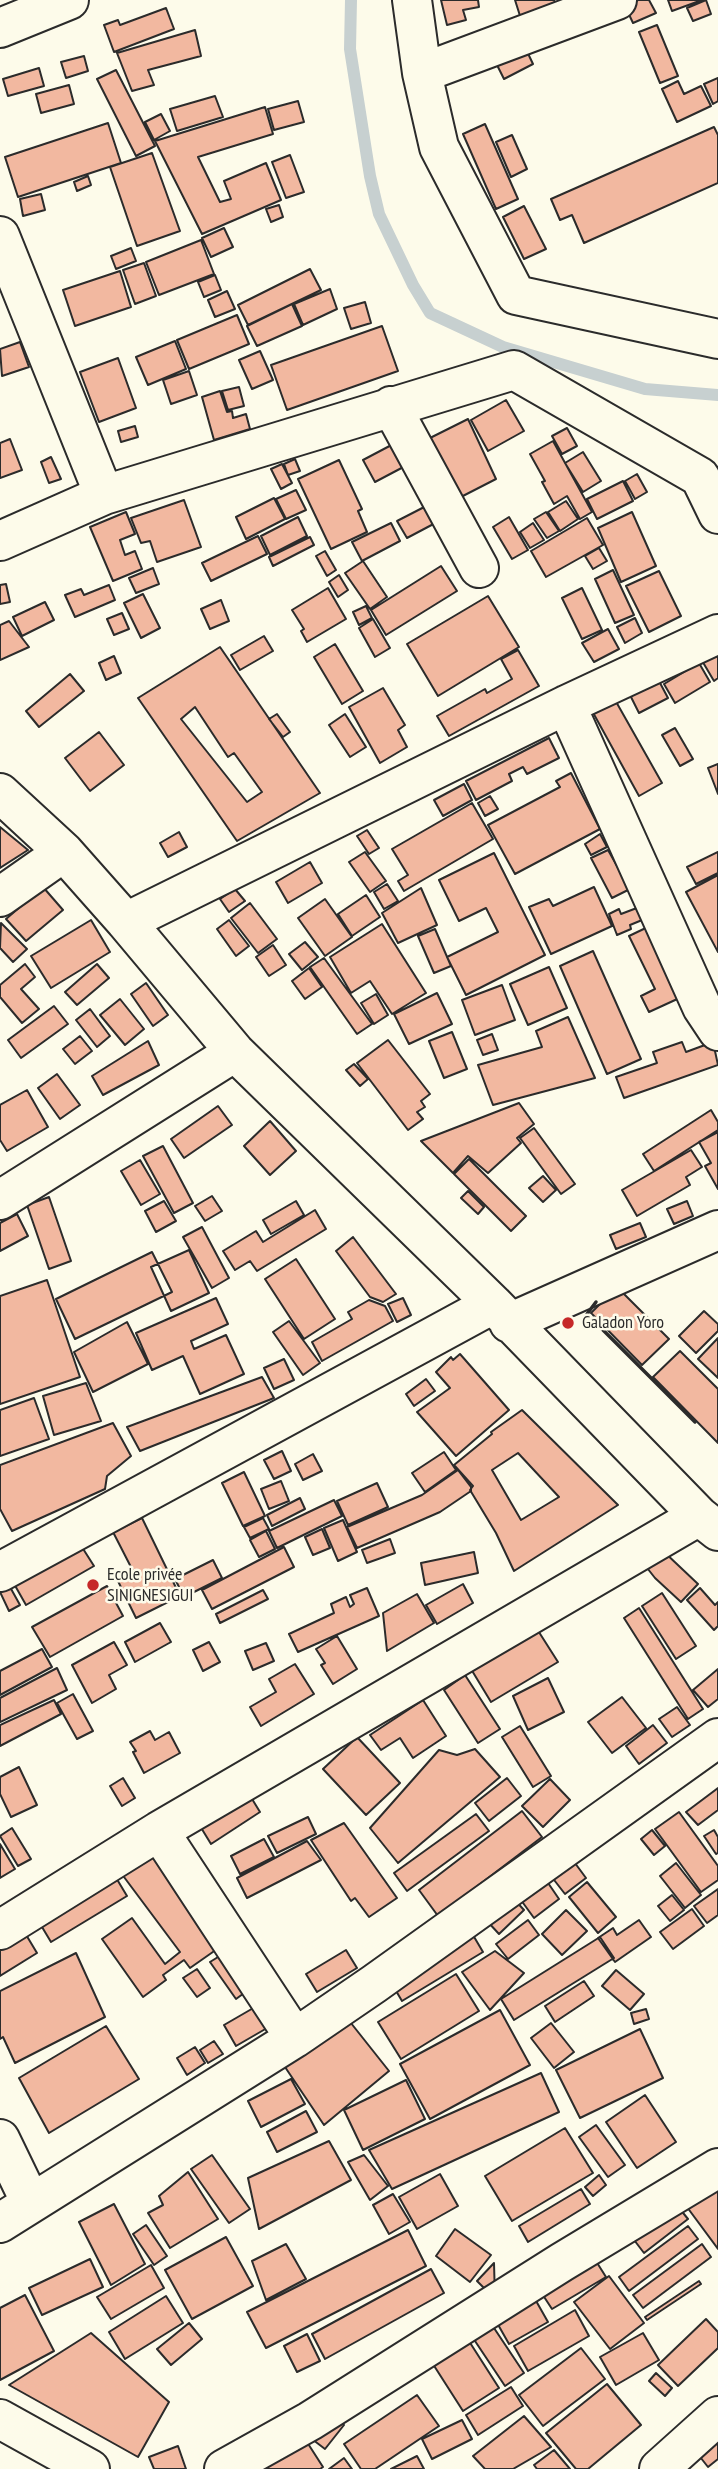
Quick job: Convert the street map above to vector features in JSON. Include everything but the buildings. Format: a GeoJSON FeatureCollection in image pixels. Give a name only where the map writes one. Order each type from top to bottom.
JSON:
{"type":"FeatureCollection","features":[{"type":"Feature","properties":{"kind":"street"},"geometry":{"type":"LineString","coordinates":[[0,28],[69,0]]}},
{"type":"Feature","properties":{"kind":"street"},"geometry":{"type":"LineString","coordinates":[[412,0],[422,73],[439,147],[516,295],[718,339]]}},
{"type":"Feature","properties":{"kind":"street"},"geometry":{"type":"LineString","coordinates":[[422,73],[617,0]]}},
{"type":"Feature","properties":{"kind":"street"},"geometry":{"type":"LineString","coordinates":[[0,236],[104,495]]}},
{"type":"Feature","properties":{"kind":"street"},"geometry":{"type":"LineString","coordinates":[[0,541],[104,495],[514,370],[700,477],[718,514]]}},
{"type":"Feature","properties":{"kind":"street"},"geometry":{"type":"LineString","coordinates":[[391,406],[479,568]]}},
{"type":"Feature","properties":{"kind":"street"},"geometry":{"type":"LineString","coordinates":[[126,922],[566,705],[718,634]]}},
{"type":"Feature","properties":{"kind":"street"},"geometry":{"type":"LineString","coordinates":[[566,705],[713,1012]]}},
{"type":"Feature","properties":{"kind":"street"},"geometry":{"type":"LineString","coordinates":[[0,793],[64,852],[235,1052],[708,1523],[159,1831],[0,1930]]}},
{"type":"Feature","properties":{"kind":"street"},"geometry":{"type":"LineString","coordinates":[[0,897],[64,852]]}},
{"type":"Feature","properties":{"kind":"street"},"geometry":{"type":"LineString","coordinates":[[0,1200],[235,1052]]}},
{"type":"Feature","properties":{"kind":"street"},"geometry":{"type":"LineString","coordinates":[[0,1572],[501,1314],[718,1230]]}},
{"type":"Feature","properties":{"kind":"street"},"geometry":{"type":"LineString","coordinates":[[0,2140],[16,2213],[295,2038],[718,1738]]}},
{"type":"Feature","properties":{"kind":"street"},"geometry":{"type":"LineString","coordinates":[[159,1831],[295,2038]]}},
{"type":"Feature","properties":{"kind":"street"},"geometry":{"type":"LineString","coordinates":[[224,2469],[310,2421],[562,2262],[718,2168]]}},
{"type":"Feature","properties":{"kind":"street"},"geometry":{"type":"LineString","coordinates":[[659,2469],[718,2416]]}},
{"type":"Feature","properties":{"kind":"street"},"geometry":{"type":"LineString","coordinates":[[0,2419],[90,2469]]}},
{"type":"Feature","properties":{"kind":"waterway"},"geometry":{"type":"LineString","coordinates":[[351,0],[350,49],[370,176],[379,214],[413,285],[430,313],[503,347],[645,389],[718,395]]}},
{"type":"Feature","properties":{"kind":"wall"},"geometry":{"type":"LineString","coordinates":[[596,1302],[587,1314],[695,1422]]}},
{"type":"Feature","properties":{"kind":"place","name":"Galadon Yoro"},"geometry":{"type":"Point","coordinates":[568,1323]}},
{"type":"Feature","properties":{"kind":"place","name":"Ecole privée SINIGNESIGUI"},"geometry":{"type":"Point","coordinates":[93,1585]}}]}
